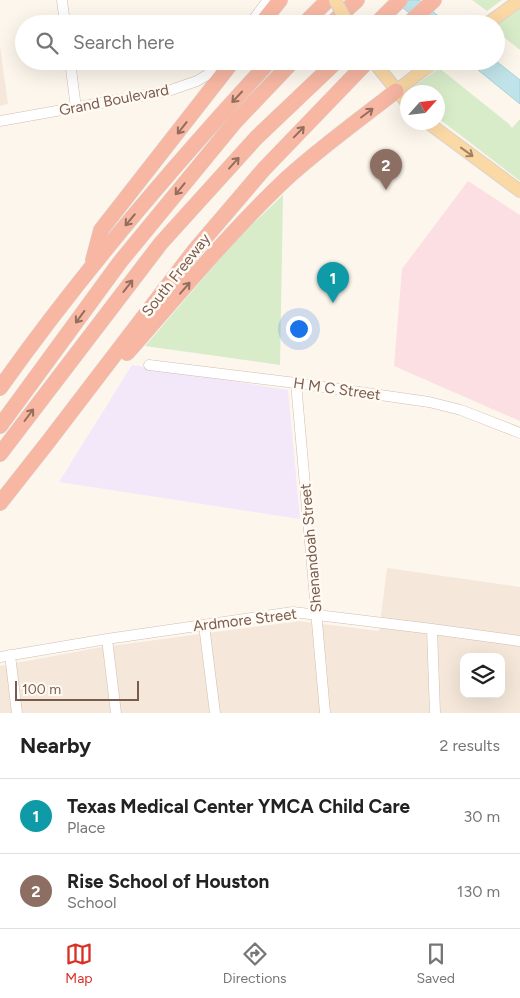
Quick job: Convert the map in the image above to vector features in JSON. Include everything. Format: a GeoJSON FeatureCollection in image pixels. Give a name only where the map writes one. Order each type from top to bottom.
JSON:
{"type":"FeatureCollection","features":[{"type":"Feature","properties":{"kind":"highway"},"geometry":{"type":"LineString","coordinates":[[269,15],[280,0]]}},
{"type":"Feature","properties":{"kind":"highway"},"geometry":{"type":"LineString","coordinates":[[313,15],[328,0]]}},
{"type":"Feature","properties":{"kind":"highway"},"geometry":{"type":"LineString","coordinates":[[341,15],[357,0]]}},
{"type":"Feature","properties":{"kind":"highway"},"geometry":{"type":"LineString","coordinates":[[385,15],[400,0]]}},
{"type":"Feature","properties":{"kind":"highway"},"geometry":{"type":"LineString","coordinates":[[418,15],[434,0]]}},
{"type":"Feature","properties":{"kind":"highway"},"geometry":{"type":"LineString","coordinates":[[91,266],[101,230],[226,70]]}},
{"type":"Feature","properties":{"kind":"highway"},"geometry":{"type":"LineString","coordinates":[[0,388],[91,266],[196,140],[262,70]]}},
{"type":"Feature","properties":{"kind":"highway"},"geometry":{"type":"LineString","coordinates":[[0,426],[120,262],[234,122],[284,70]]}},
{"type":"Feature","properties":{"kind":"highway"},"geometry":{"type":"LineString","coordinates":[[0,454],[161,244],[256,138],[328,70]]}},
{"type":"Feature","properties":{"kind":"highway","name":"South Freeway"},"geometry":{"type":"LineString","coordinates":[[0,503],[194,250],[264,169],[360,70]]}},
{"type":"Feature","properties":{"kind":"highway"},"geometry":{"type":"LineString","coordinates":[[48,442],[222,245],[282,184],[338,135],[396,91]]}},
{"type":"Feature","properties":{"kind":"main road"},"geometry":{"type":"LineString","coordinates":[[335,0],[343,15]]}},
{"type":"Feature","properties":{"kind":"main road"},"geometry":{"type":"LineString","coordinates":[[499,15],[520,0]]}},
{"type":"Feature","properties":{"kind":"main road"},"geometry":{"type":"LineString","coordinates":[[380,70],[400,95]]}},
{"type":"Feature","properties":{"kind":"main road"},"geometry":{"type":"LineString","coordinates":[[396,91],[423,70]]}},
{"type":"Feature","properties":{"kind":"main road"},"geometry":{"type":"LineString","coordinates":[[439,130],[520,191]]}},
{"type":"Feature","properties":{"kind":"street"},"geometry":{"type":"LineString","coordinates":[[62,0],[64,15]]}},
{"type":"Feature","properties":{"kind":"street"},"geometry":{"type":"LineString","coordinates":[[257,15],[268,0]]}},
{"type":"Feature","properties":{"kind":"street"},"geometry":{"type":"LineString","coordinates":[[71,70],[76,108]]}},
{"type":"Feature","properties":{"kind":"street","name":"Grand Boulevard"},"geometry":{"type":"LineString","coordinates":[[0,121],[168,91],[197,81],[212,70]]}},
{"type":"Feature","properties":{"kind":"street","name":"H M C Street"},"geometry":{"type":"LineString","coordinates":[[149,365],[429,402],[461,410],[520,433]]}},
{"type":"Feature","properties":{"kind":"street","name":"Shenandoah Street"},"geometry":{"type":"LineString","coordinates":[[296,383],[325,713]]}},
{"type":"Feature","properties":{"kind":"street","name":"Ardmore Street"},"geometry":{"type":"LineString","coordinates":[[5,656],[293,612],[520,641]]}},
{"type":"Feature","properties":{"kind":"street"},"geometry":{"type":"LineString","coordinates":[[204,625],[215,713]]}},
{"type":"Feature","properties":{"kind":"street"},"geometry":{"type":"LineString","coordinates":[[432,629],[435,713]]}},
{"type":"Feature","properties":{"kind":"street"},"geometry":{"type":"LineString","coordinates":[[107,639],[116,713]]}},
{"type":"Feature","properties":{"kind":"street"},"geometry":{"type":"LineString","coordinates":[[5,656],[17,713]]}},
{"type":"Feature","properties":{"kind":"shaded area"},"geometry":{"type":"Polygon","coordinates":[[[0,46],[8,104],[0,106],[0,46]]]}},
{"type":"Feature","properties":{"kind":"shaded area"},"geometry":{"type":"Polygon","coordinates":[[[468,181],[520,215],[520,421],[394,366],[402,269],[468,181]]]}},
{"type":"Feature","properties":{"kind":"shaded area"},"geometry":{"type":"Polygon","coordinates":[[[132,365],[288,390],[300,519],[59,482],[132,365]]]}},
{"type":"Feature","properties":{"kind":"shaded area"},"geometry":{"type":"Polygon","coordinates":[[[387,568],[520,587],[520,713],[0,713],[0,666],[96,648],[298,621],[379,631],[387,568]]]}},
{"type":"Feature","properties":{"kind":"green space"},"geometry":{"type":"Polygon","coordinates":[[[472,0],[502,0],[487,11],[472,0]]]}},
{"type":"Feature","properties":{"kind":"green space"},"geometry":{"type":"Polygon","coordinates":[[[520,9],[520,50],[505,38],[505,20],[520,9]]]}},
{"type":"Feature","properties":{"kind":"green space"},"geometry":{"type":"Polygon","coordinates":[[[436,70],[442,70],[512,128],[520,119],[520,181],[445,123],[445,85],[416,85],[436,70]]]}},
{"type":"Feature","properties":{"kind":"green space"},"geometry":{"type":"Polygon","coordinates":[[[283,195],[280,365],[145,346],[237,239],[283,195]]]}},
{"type":"Feature","properties":{"kind":"water"},"geometry":{"type":"Polygon","coordinates":[[[394,0],[419,0],[437,15],[412,15],[394,0]]]}},
{"type":"Feature","properties":{"kind":"water"},"geometry":{"type":"Polygon","coordinates":[[[505,68],[520,80],[520,104],[478,70],[505,70],[505,68]]]}},
{"type":"Feature","properties":{"kind":"place","name":"Rise School of Houston"},"geometry":{"type":"Point","coordinates":[386,190]}},
{"type":"Feature","properties":{"kind":"place","name":"Texas Medical Center YMCA Child Care"},"geometry":{"type":"Point","coordinates":[333,303]}}]}
